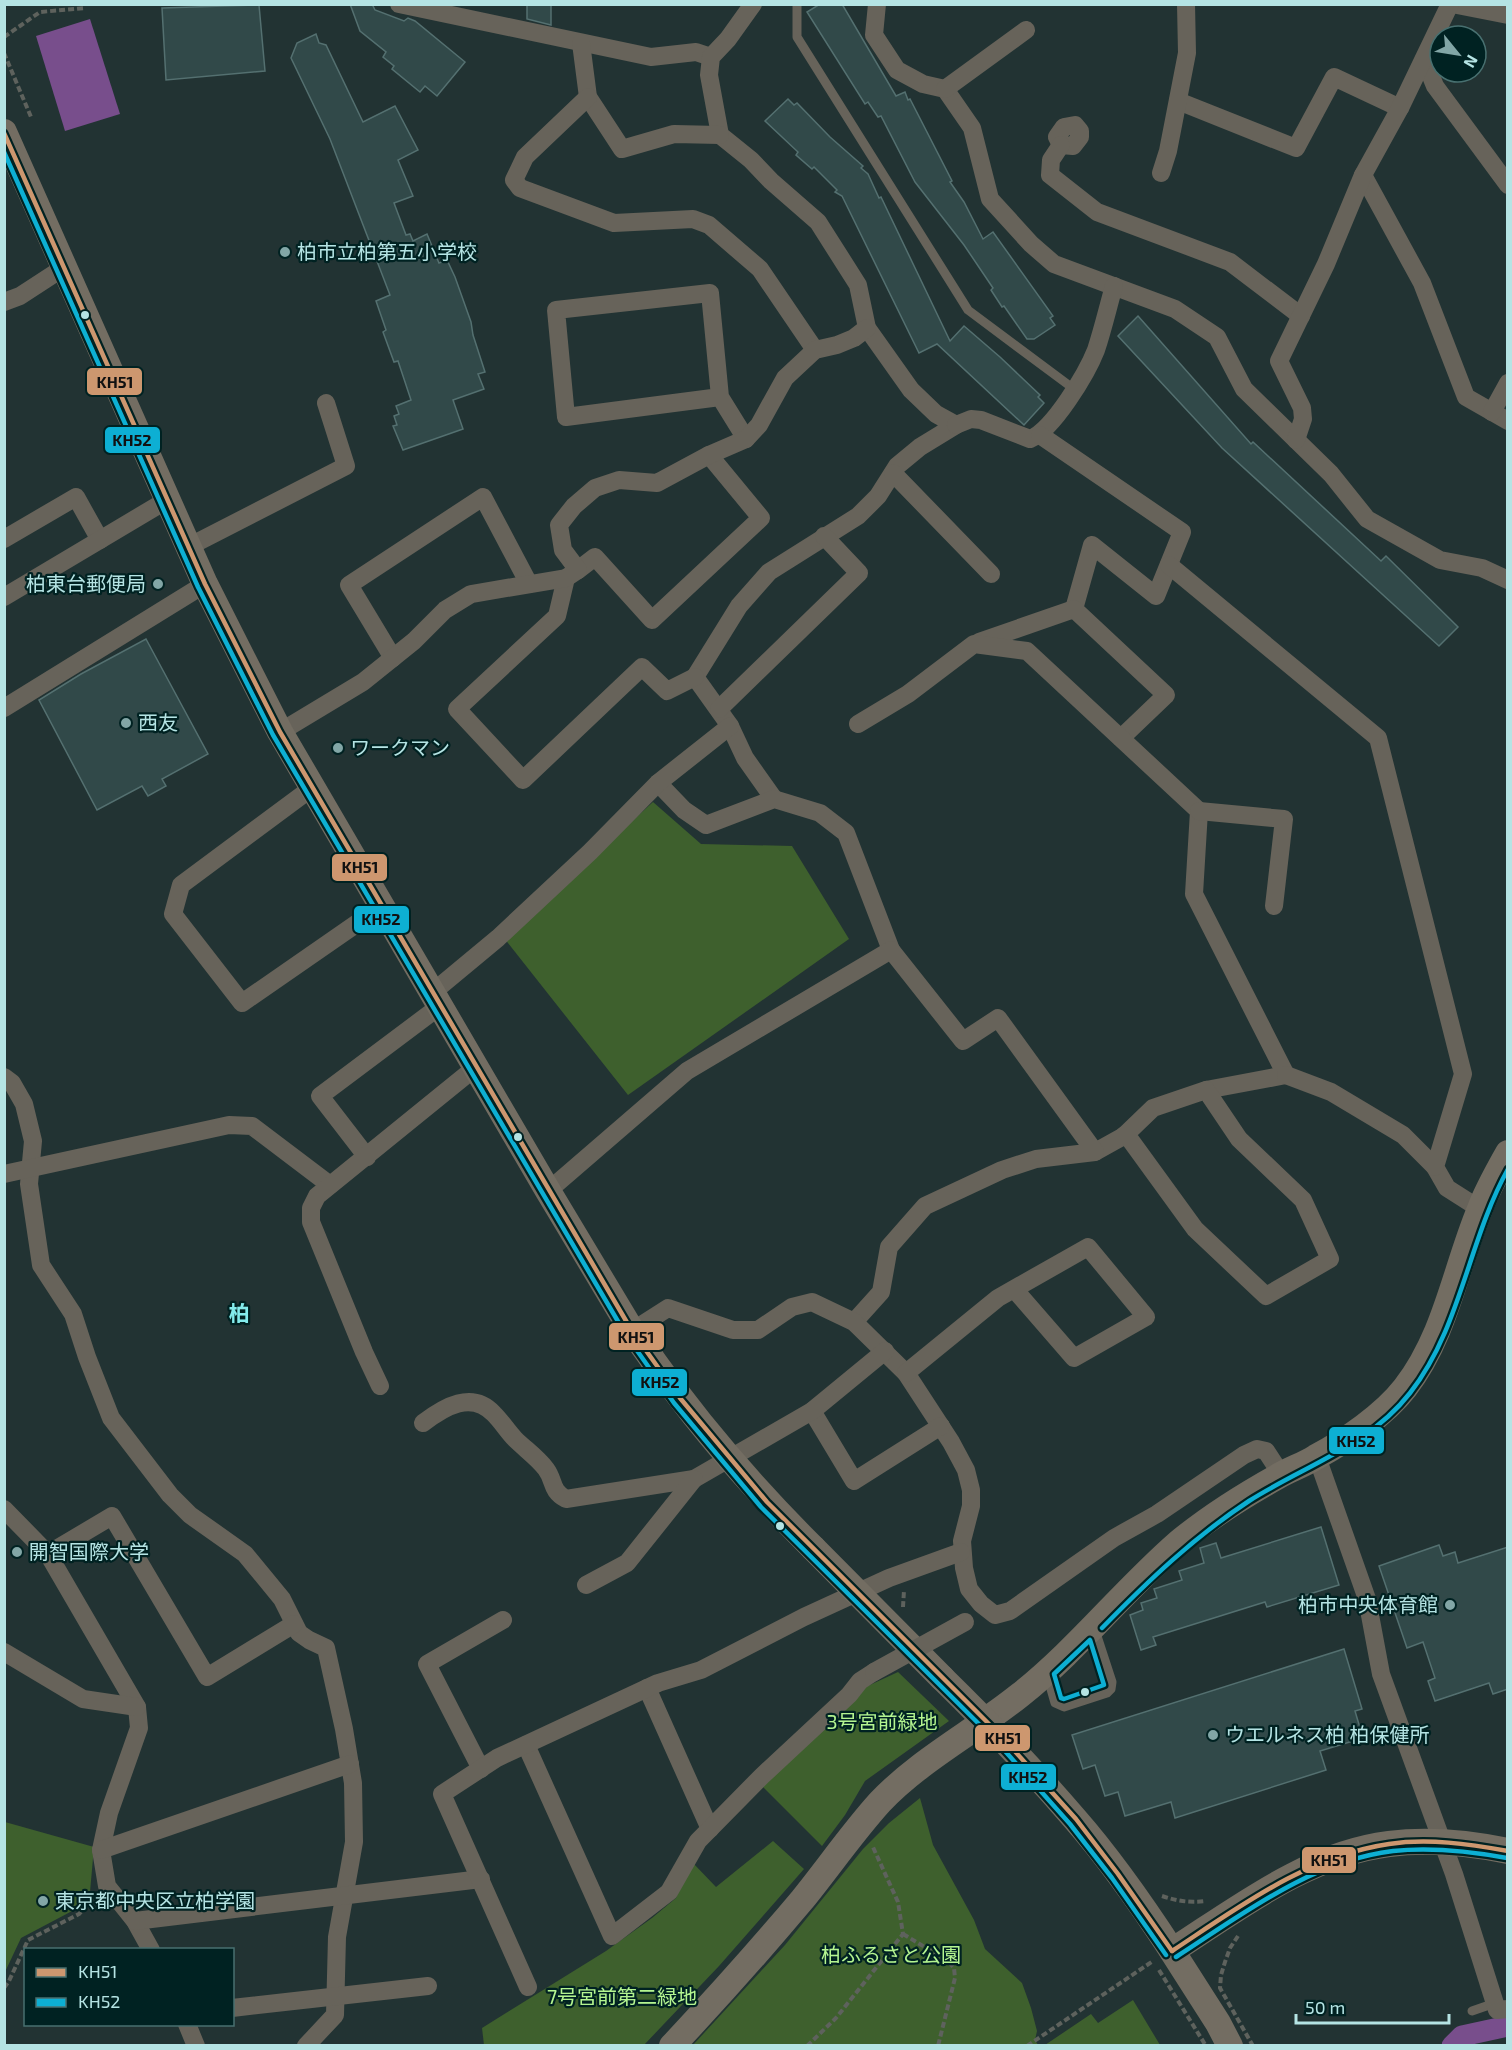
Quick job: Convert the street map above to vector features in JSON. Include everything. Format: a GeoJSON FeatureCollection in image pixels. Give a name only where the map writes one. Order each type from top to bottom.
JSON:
{"type":"FeatureCollection","features":[{"type":"Feature","properties":{"kind":"street"},"geometry":{"type":"LineString","coordinates":[[399,4],[651,57],[696,52],[711,57]]}},
{"type":"Feature","properties":{"kind":"street"},"geometry":{"type":"LineString","coordinates":[[720,135],[709,75],[711,57],[728,39],[753,4]]}},
{"type":"Feature","properties":{"kind":"street"},"geometry":{"type":"LineString","coordinates":[[877,4],[874,35],[897,70],[923,84],[945,88],[972,128],[990,199],[1001,213],[1054,264],[1175,309],[1217,336],[1244,389],[1331,474],[1367,519],[1440,561],[1482,568],[1508,580]]}},
{"type":"Feature","properties":{"kind":"street"},"geometry":{"type":"LineString","coordinates":[[1161,173],[1168,151],[1187,53],[1186,4]]}},
{"type":"Feature","properties":{"kind":"street"},"geometry":{"type":"LineString","coordinates":[[1296,440],[1303,419],[1302,408],[1279,362],[1326,264],[1363,175],[1400,108],[1451,4],[1508,15]]}},
{"type":"Feature","properties":{"kind":"street"},"geometry":{"type":"LineString","coordinates":[[945,88],[1026,30]]}},
{"type":"Feature","properties":{"kind":"street"},"geometry":{"type":"LineString","coordinates":[[581,43],[588,97],[622,149],[674,134],[720,135],[751,160],[771,181],[818,222],[858,285],[867,328],[911,390],[936,414],[956,425]]}},
{"type":"Feature","properties":{"kind":"street"},"geometry":{"type":"LineString","coordinates":[[1424,59],[1435,86],[1508,185]]}},
{"type":"Feature","properties":{"kind":"street"},"geometry":{"type":"LineString","coordinates":[[1178,101],[1296,148],[1334,77],[1400,108]]}},
{"type":"Feature","properties":{"kind":"street"},"geometry":{"type":"LineString","coordinates":[[588,97],[525,157],[514,180],[520,188],[614,224],[693,219],[709,225],[760,269],[815,350]]}},
{"type":"Feature","properties":{"kind":"street"},"geometry":{"type":"LineString","coordinates":[[4,132],[205,584],[280,732],[632,1331],[680,1398],[767,1502],[1002,1737],[1076,1819],[1138,1901],[1158,1955],[1218,2023],[1230,2046]]}},
{"type":"Feature","properties":{"kind":"street"},"geometry":{"type":"LineString","coordinates":[[1061,145],[1051,160],[1050,175],[1097,212],[1230,262],[1300,315]]}},
{"type":"Feature","properties":{"kind":"street"},"geometry":{"type":"LineString","coordinates":[[1363,175],[1422,283],[1466,397],[1500,416],[1508,384]]}},
{"type":"Feature","properties":{"kind":"street"},"geometry":{"type":"LineString","coordinates":[[4,302],[20,296],[63,268]]}},
{"type":"Feature","properties":{"kind":"street"},"geometry":{"type":"LineString","coordinates":[[867,328],[854,338],[815,350],[785,378],[759,425],[746,440],[709,455],[657,483],[619,480],[595,488],[574,506],[559,525],[563,550],[572,574],[557,616],[457,709],[523,780],[642,667],[667,690],[695,677],[739,606],[769,572],[858,516],[879,496],[897,466],[920,447],[956,425],[971,420],[981,420],[1030,439],[1040,435],[1068,400],[1095,352],[1114,286]]}},
{"type":"Feature","properties":{"kind":"street"},"geometry":{"type":"LineString","coordinates":[[720,397],[566,417],[556,310],[710,292],[720,397],[746,440]]}},
{"type":"Feature","properties":{"kind":"street"},"geometry":{"type":"LineString","coordinates":[[188,547],[346,466],[326,403]]}},
{"type":"Feature","properties":{"kind":"street"},"geometry":{"type":"LineString","coordinates":[[1040,435],[1182,532],[1156,596],[1092,545],[1074,609]]}},
{"type":"Feature","properties":{"kind":"street"},"geometry":{"type":"LineString","coordinates":[[280,732],[363,682],[414,641],[445,610],[471,594],[572,574],[595,557],[652,620],[760,518],[709,455]]}},
{"type":"Feature","properties":{"kind":"street"},"geometry":{"type":"LineString","coordinates":[[893,473],[991,574]]}},
{"type":"Feature","properties":{"kind":"street"},"geometry":{"type":"LineString","coordinates":[[393,658],[350,585],[483,496],[529,584]]}},
{"type":"Feature","properties":{"kind":"street"},"geometry":{"type":"LineString","coordinates":[[4,539],[76,497],[100,540]]}},
{"type":"Feature","properties":{"kind":"street"},"geometry":{"type":"LineString","coordinates":[[4,597],[167,500]]}},
{"type":"Feature","properties":{"kind":"street"},"geometry":{"type":"LineString","coordinates":[[719,709],[859,573],[824,536]]}},
{"type":"Feature","properties":{"kind":"street"},"geometry":{"type":"LineString","coordinates":[[1169,565],[1378,738],[1463,1074],[1435,1167]]}},
{"type":"Feature","properties":{"kind":"street"},"geometry":{"type":"LineString","coordinates":[[4,708],[205,584]]}},
{"type":"Feature","properties":{"kind":"street"},"geometry":{"type":"LineString","coordinates":[[858,724],[908,694],[975,644],[1074,609]]}},
{"type":"Feature","properties":{"kind":"street"},"geometry":{"type":"LineString","coordinates":[[1074,609],[1166,695],[1121,738]]}},
{"type":"Feature","properties":{"kind":"street"},"geometry":{"type":"LineString","coordinates":[[975,644],[1027,651],[1199,811],[1284,819],[1274,906]]}},
{"type":"Feature","properties":{"kind":"street"},"geometry":{"type":"LineString","coordinates":[[695,677],[719,709],[745,758],[774,799],[820,813],[846,833],[891,950],[963,1041],[998,1018],[1095,1152]]}},
{"type":"Feature","properties":{"kind":"street"},"geometry":{"type":"LineString","coordinates":[[367,1157],[320,1096],[437,999],[590,852],[658,783],[730,726]]}},
{"type":"Feature","properties":{"kind":"street"},"geometry":{"type":"LineString","coordinates":[[658,783],[684,810],[706,825],[774,799]]}},
{"type":"Feature","properties":{"kind":"street"},"geometry":{"type":"LineString","coordinates":[[313,788],[181,885],[173,914],[242,1003],[382,906]]}},
{"type":"Feature","properties":{"kind":"street"},"geometry":{"type":"LineString","coordinates":[[1199,811],[1194,894],[1286,1075]]}},
{"type":"Feature","properties":{"kind":"street"},"geometry":{"type":"LineString","coordinates":[[548,1191],[687,1071],[891,950]]}},
{"type":"Feature","properties":{"kind":"street"},"geometry":{"type":"LineString","coordinates":[[380,1386],[310,1222],[311,1208],[317,1196],[476,1067]]}},
{"type":"Feature","properties":{"kind":"street"},"geometry":{"type":"LineString","coordinates":[[854,1322],[881,1292],[889,1247],[925,1206],[1002,1170],[1036,1159],[1095,1152],[1126,1134],[1153,1107],[1206,1090],[1286,1075],[1331,1092],[1403,1135],[1435,1167],[1446,1188],[1480,1209]]}},
{"type":"Feature","properties":{"kind":"street"},"geometry":{"type":"LineString","coordinates":[[4,1077],[12,1083],[24,1104],[33,1141],[29,1184],[41,1264],[73,1314],[111,1418],[170,1495],[190,1515],[245,1554],[282,1599],[299,1633],[326,1648],[353,1783],[354,1842],[337,1937],[335,2015],[306,2046]]}},
{"type":"Feature","properties":{"kind":"street"},"geometry":{"type":"LineString","coordinates":[[1126,1134],[1195,1229],[1266,1296],[1330,1259],[1303,1200],[1239,1139],[1206,1090]]}},
{"type":"Feature","properties":{"kind":"street"},"geometry":{"type":"LineString","coordinates":[[4,1174],[229,1125],[252,1126],[330,1185]]}},
{"type":"Feature","properties":{"kind":"street"},"geometry":{"type":"LineString","coordinates":[[672,2046],[772,1934],[880,1802],[927,1761],[1018,1696],[1046,1672],[1178,1544],[1227,1507],[1281,1474],[1317,1457],[1381,1413],[1402,1391],[1428,1352],[1448,1305],[1480,1209],[1508,1153]]}},
{"type":"Feature","properties":{"kind":"street"},"geometry":{"type":"LineString","coordinates":[[906,1373],[998,1298],[1088,1247],[1146,1317],[1074,1358],[1014,1289]]}},
{"type":"Feature","properties":{"kind":"street"},"geometry":{"type":"LineString","coordinates":[[632,1331],[668,1308],[733,1330],[758,1330],[792,1307],[812,1302],[854,1322],[906,1373],[941,1426],[966,1470],[971,1506],[961,1552],[969,1589],[981,1604],[995,1615]]}},
{"type":"Feature","properties":{"kind":"street"},"geometry":{"type":"LineString","coordinates":[[423,1423],[444,1408],[460,1402],[476,1403],[494,1413],[514,1438],[547,1469],[556,1493],[566,1499],[694,1479],[812,1411],[885,1351]]}},
{"type":"Feature","properties":{"kind":"street"},"geometry":{"type":"LineString","coordinates":[[812,1411],[854,1481],[941,1426]]}},
{"type":"Feature","properties":{"kind":"street"},"geometry":{"type":"LineString","coordinates":[[526,1745],[612,1936],[669,1892],[698,1840],[762,1776],[849,1695],[860,1681],[966,1622],[1010,1611],[1114,1538],[1157,1514],[1244,1455],[1257,1449],[1266,1451],[1281,1474]]}},
{"type":"Feature","properties":{"kind":"street"},"geometry":{"type":"LineString","coordinates":[[1317,1457],[1367,1599],[1382,1674],[1501,2006]]}},
{"type":"Feature","properties":{"kind":"street"},"geometry":{"type":"LineString","coordinates":[[586,1585],[627,1563],[694,1479]]}},
{"type":"Feature","properties":{"kind":"street"},"geometry":{"type":"LineString","coordinates":[[4,1509],[48,1554],[137,1707],[139,1728],[110,1814],[101,1850],[107,1886],[135,1921],[150,1948]]}},
{"type":"Feature","properties":{"kind":"street"},"geometry":{"type":"LineString","coordinates":[[48,1554],[112,1516],[207,1677],[294,1624]]}},
{"type":"Feature","properties":{"kind":"street"},"geometry":{"type":"LineString","coordinates":[[528,1987],[442,1794],[496,1758],[658,1683],[701,1670],[804,1617],[889,1578],[961,1552]]}},
{"type":"Feature","properties":{"kind":"street"},"geometry":{"type":"LineString","coordinates":[[480,1769],[426,1664],[503,1620]]}},
{"type":"Feature","properties":{"kind":"street"},"geometry":{"type":"LineString","coordinates":[[4,1652],[84,1699],[137,1707]]}},
{"type":"Feature","properties":{"kind":"street"},"geometry":{"type":"LineString","coordinates":[[647,1688],[710,1829]]}},
{"type":"Feature","properties":{"kind":"street"},"geometry":{"type":"LineString","coordinates":[[101,1850],[350,1764]]}},
{"type":"Feature","properties":{"kind":"street"},"geometry":{"type":"LineString","coordinates":[[1158,1955],[1278,1884],[1333,1858],[1362,1849],[1388,1844],[1420,1842],[1450,1843],[1508,1851]]}},
{"type":"Feature","properties":{"kind":"street"},"geometry":{"type":"LineString","coordinates":[[135,1921],[481,1880]]}},
{"type":"Feature","properties":{"kind":"street"},"geometry":{"type":"LineString","coordinates":[[234,2008],[428,1986]]}},
{"type":"Feature","properties":{"kind":"street"},"geometry":{"type":"LineString","coordinates":[[187,2026],[196,2046]]}},
{"type":"Feature","properties":{"kind":"lane"},"geometry":{"type":"LineString","coordinates":[[797,4],[797,37],[968,310],[1074,389]]}},
{"type":"Feature","properties":{"kind":"lane"},"geometry":{"type":"LineString","coordinates":[[1046,1672],[1055,1703],[1058,1706],[1064,1707],[1107,1693],[1111,1689],[1112,1682],[1094,1625]]}},
{"type":"Feature","properties":{"kind":"lane"},"geometry":{"type":"LineString","coordinates":[[1472,2011],[1501,2006]]}},
{"type":"Feature","properties":{"kind":"path"},"geometry":{"type":"LineString","coordinates":[[4,37],[40,12],[86,8]]}},
{"type":"Feature","properties":{"kind":"path"},"geometry":{"type":"LineString","coordinates":[[4,53],[31,117]]}},
{"type":"Feature","properties":{"kind":"path"},"geometry":{"type":"LineString","coordinates":[[807,2046],[836,2018],[903,1934],[898,1902],[862,1824]]}},
{"type":"Feature","properties":{"kind":"path"},"geometry":{"type":"LineString","coordinates":[[24,1948],[28,1940],[79,1914],[107,1886]]}},
{"type":"Feature","properties":{"kind":"path"},"geometry":{"type":"LineString","coordinates":[[1156,1891],[1162,1896],[1177,1901],[1195,1902],[1215,1899]]}},
{"type":"Feature","properties":{"kind":"path"},"geometry":{"type":"LineString","coordinates":[[1245,1928],[1230,1948],[1221,1975],[1220,1988],[1253,2046]]}},
{"type":"Feature","properties":{"kind":"path"},"geometry":{"type":"LineString","coordinates":[[903,1934],[954,1968],[955,1978],[938,2046]]}},
{"type":"Feature","properties":{"kind":"path"},"geometry":{"type":"LineString","coordinates":[[4,1988],[24,1949]]}},
{"type":"Feature","properties":{"kind":"path"},"geometry":{"type":"LineString","coordinates":[[1027,2046],[1093,2003],[1158,1955],[1206,2046]]}},
{"type":"Feature","properties":{"kind":"green space"},"geometry":{"type":"Polygon","coordinates":[[[653,802],[701,844],[792,846],[849,939],[628,1095],[504,938],[653,802]]]}},
{"type":"Feature","properties":{"kind":"green space","name":"3号宮前緑地"},"geometry":{"type":"Polygon","coordinates":[[[898,1672],[949,1721],[865,1781],[845,1815],[822,1846],[760,1784],[859,1690],[898,1672]]]}},
{"type":"Feature","properties":{"kind":"green space","name":"柏ふるさと公園"},"geometry":{"type":"Polygon","coordinates":[[[920,1798],[933,1845],[974,1920],[985,1949],[1022,1983],[1037,2031],[1035,2040],[1038,2045],[693,2045],[785,1945],[863,1849],[889,1823],[920,1798]]]}},
{"type":"Feature","properties":{"kind":"green space","name":"東京都中央区立柏学園"},"geometry":{"type":"Polygon","coordinates":[[[5,1822],[94,1847],[90,1892],[74,1910],[21,1938],[5,1972],[5,1822]]]}},
{"type":"Feature","properties":{"kind":"green space","name":"7号宮前第二緑地"},"geometry":{"type":"Polygon","coordinates":[[[773,1841],[804,1869],[719,1966],[644,2045],[484,2045],[482,2028],[606,1951],[676,1898],[686,1873],[693,1863],[716,1887],[773,1841]]]}},
{"type":"Feature","properties":{"kind":"green space"},"geometry":{"type":"Polygon","coordinates":[[[1133,2000],[1160,2045],[1045,2045],[1091,2014],[1098,2023],[1133,2000]]]}},
{"type":"Feature","properties":{"kind":"shaded area"},"geometry":{"type":"Polygon","coordinates":[[[90,19],[120,114],[65,131],[36,36],[90,19]]]}},
{"type":"Feature","properties":{"kind":"building"},"geometry":{"type":"Polygon","coordinates":[[[350,4],[372,4],[375,10],[404,21],[408,18],[415,21],[465,62],[437,96],[425,86],[420,92],[392,69],[394,66],[383,57],[386,52],[360,31],[350,4]]]}},
{"type":"Feature","properties":{"kind":"building"},"geometry":{"type":"Polygon","coordinates":[[[527,4],[551,4],[551,25],[527,19],[527,4]]]}},
{"type":"Feature","properties":{"kind":"building"},"geometry":{"type":"Polygon","coordinates":[[[820,4],[842,4],[896,96],[905,92],[908,100],[910,99],[952,181],[950,182],[964,202],[983,239],[993,232],[1053,316],[1050,318],[1055,325],[1034,339],[1027,339],[1004,306],[1002,307],[991,290],[993,288],[964,245],[915,182],[881,116],[878,117],[868,102],[865,104],[807,12],[820,4]]]}},
{"type":"Feature","properties":{"kind":"building"},"geometry":{"type":"Polygon","coordinates":[[[259,5],[265,71],[166,80],[162,8],[259,5]]]}},
{"type":"Feature","properties":{"kind":"building"},"geometry":{"type":"Polygon","coordinates":[[[316,34],[319,43],[326,45],[363,122],[395,106],[418,150],[398,160],[413,196],[394,203],[406,235],[410,234],[413,241],[427,234],[439,263],[447,260],[471,322],[485,372],[478,374],[484,389],[453,400],[463,429],[403,450],[393,426],[397,425],[394,416],[399,414],[396,406],[411,400],[398,361],[394,362],[383,332],[386,330],[376,301],[390,295],[330,139],[291,58],[297,43],[316,34]]]}},
{"type":"Feature","properties":{"kind":"building"},"geometry":{"type":"Polygon","coordinates":[[[788,99],[794,105],[797,103],[830,137],[863,166],[861,168],[868,174],[879,198],[881,197],[950,341],[964,326],[1040,395],[1038,397],[1044,403],[1024,425],[937,344],[919,353],[842,196],[835,192],[837,190],[814,167],[812,169],[796,155],[798,152],[765,121],[788,99]]]}},
{"type":"Feature","properties":{"kind":"building"},"geometry":{"type":"Polygon","coordinates":[[[1138,316],[1251,444],[1253,442],[1381,561],[1386,556],[1458,627],[1439,646],[1222,448],[1118,336],[1138,316]]]}},
{"type":"Feature","properties":{"kind":"building"},"geometry":{"type":"Polygon","coordinates":[[[146,639],[208,754],[162,779],[166,786],[148,796],[142,786],[97,810],[39,700],[146,639]]]}},
{"type":"Feature","properties":{"kind":"building"},"geometry":{"type":"Polygon","coordinates":[[[1321,1527],[1339,1585],[1267,1607],[1265,1602],[1153,1637],[1156,1645],[1141,1650],[1130,1615],[1143,1610],[1141,1603],[1157,1598],[1154,1589],[1182,1580],[1179,1571],[1204,1563],[1200,1548],[1216,1543],[1221,1558],[1321,1527]]]}},
{"type":"Feature","properties":{"kind":"building","name":"柏市中央体育館"},"geometry":{"type":"Polygon","coordinates":[[[1439,1545],[1443,1556],[1455,1552],[1458,1563],[1508,1547],[1508,1689],[1493,1694],[1489,1683],[1435,1701],[1428,1681],[1435,1678],[1423,1642],[1407,1648],[1379,1566],[1439,1545]]]}},
{"type":"Feature","properties":{"kind":"building"},"geometry":{"type":"Polygon","coordinates":[[[1344,1649],[1362,1709],[1355,1711],[1363,1738],[1320,1751],[1326,1770],[1175,1818],[1171,1802],[1125,1816],[1118,1792],[1105,1796],[1095,1765],[1083,1769],[1072,1735],[1344,1649]]]}},
{"type":"Feature","properties":{"kind":"waterway"},"geometry":{"type":"LineString","coordinates":[[1452,2046],[1462,2036],[1508,2026]]}},
{"type":"Feature","properties":{"kind":"transit line","name":"KH51"},"geometry":{"type":"LineString","coordinates":[[4,133],[205,584],[280,732],[632,1331],[680,1398],[767,1502],[1002,1737],[1076,1819],[1172,1951]]}},
{"type":"Feature","properties":{"kind":"transit line","name":"KH52"},"geometry":{"type":"LineString","coordinates":[[4,152],[198,587],[273,735],[626,1335],[674,1403],[761,1507],[997,1742],[1070,1824],[1112,1878],[1166,1955]]}},
{"type":"Feature","properties":{"kind":"transit line","name":"KH52"},"geometry":{"type":"LineString","coordinates":[[1102,1628],[1154,1577],[1209,1529],[1270,1488],[1356,1441],[1394,1411],[1410,1393],[1427,1368],[1441,1341],[1483,1225],[1508,1169]]}},
{"type":"Feature","properties":{"kind":"transit line","name":"KH52"},"geometry":{"type":"LineString","coordinates":[[1090,1640],[1104,1685],[1064,1699],[1061,1698],[1054,1674],[1090,1640]]}},
{"type":"Feature","properties":{"kind":"transit line","name":"KH51"},"geometry":{"type":"LineString","coordinates":[[1172,1951],[1275,1886],[1302,1872],[1359,1850],[1404,1842],[1434,1842],[1508,1851]]}},
{"type":"Feature","properties":{"kind":"transit line","name":"KH52"},"geometry":{"type":"LineString","coordinates":[[1176,1957],[1279,1892],[1334,1866],[1363,1857],[1393,1851],[1422,1849],[1507,1858]]}},
{"type":"Feature","properties":{"kind":"place","name":"柏市立柏第五小学校"},"geometry":{"type":"Point","coordinates":[285,252]}},
{"type":"Feature","properties":{"kind":"place","name":"柏東台郵便局"},"geometry":{"type":"Point","coordinates":[158,584]}},
{"type":"Feature","properties":{"kind":"place","name":"西友"},"geometry":{"type":"Point","coordinates":[126,723]}},
{"type":"Feature","properties":{"kind":"place","name":"ワークマン"},"geometry":{"type":"Point","coordinates":[338,748]}},
{"type":"Feature","properties":{"kind":"place","name":"開智国際大学"},"geometry":{"type":"Point","coordinates":[17,1552]}},
{"type":"Feature","properties":{"kind":"place","name":"柏市中央体育館"},"geometry":{"type":"Point","coordinates":[1450,1605]}},
{"type":"Feature","properties":{"kind":"place","name":"ウエルネス柏 柏保健所"},"geometry":{"type":"Point","coordinates":[1213,1735]}},
{"type":"Feature","properties":{"kind":"place","name":"東京都中央区立柏学園"},"geometry":{"type":"Point","coordinates":[43,1901]}},
{"type":"Feature","properties":{"kind":"district","name":"柏"},"geometry":{"type":"Point","coordinates":[239,1314]}}]}
